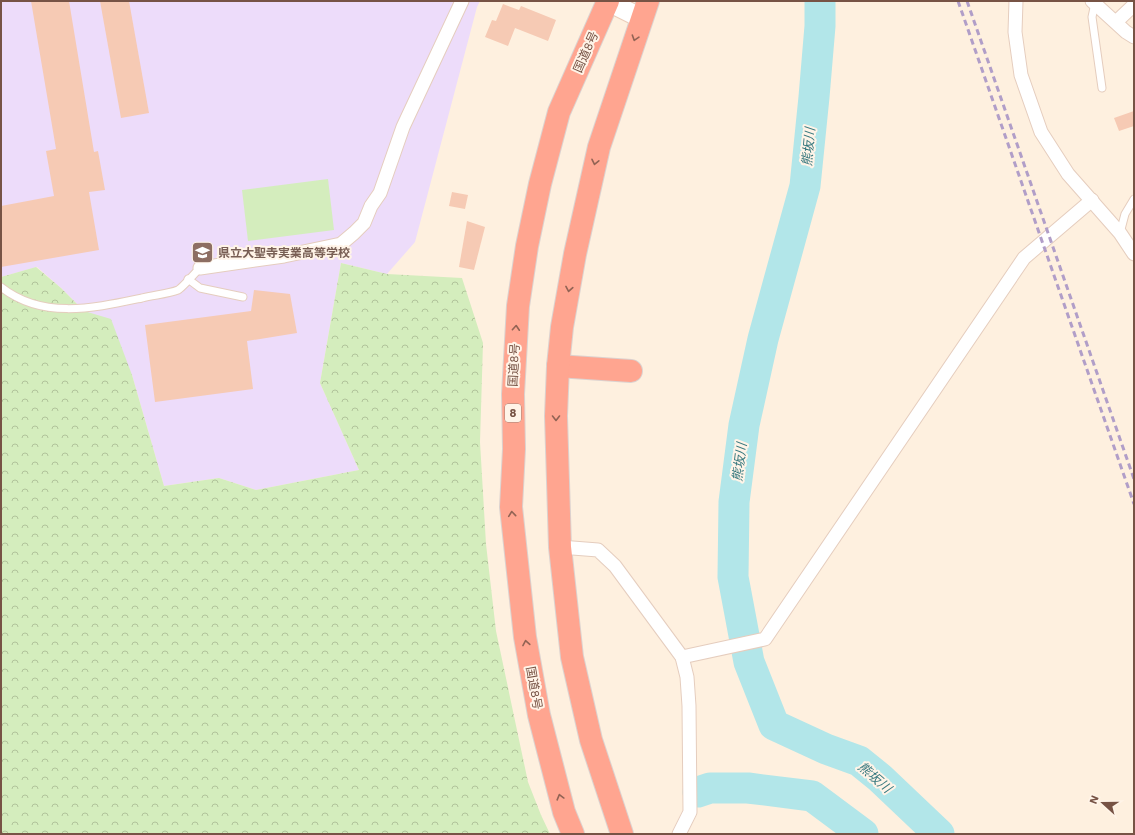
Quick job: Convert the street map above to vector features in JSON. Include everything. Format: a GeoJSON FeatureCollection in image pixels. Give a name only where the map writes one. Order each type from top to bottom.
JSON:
{"type":"FeatureCollection","features":[{"type":"Feature","properties":{"kind":"highway","name":"国道8号"},"geometry":{"type":"LineString","coordinates":[[573,834],[564,812],[539,715],[525,637],[511,507],[514,449],[513,386],[518,306],[527,246],[540,184],[559,112],[608,1]]}},
{"type":"Feature","properties":{"kind":"highway"},"geometry":{"type":"LineString","coordinates":[[622,834],[592,740],[572,657],[560,547],[556,416],[558,366],[562,327],[575,254],[599,146],[645,9]]}},
{"type":"Feature","properties":{"kind":"highway"},"geometry":{"type":"LineString","coordinates":[[558,366],[631,371]]}},
{"type":"Feature","properties":{"kind":"street"},"geometry":{"type":"LineString","coordinates":[[200,268],[284,256],[341,244],[354,234],[364,223],[371,206],[380,192],[403,127],[462,1]]}},
{"type":"Feature","properties":{"kind":"street"},"geometry":{"type":"LineString","coordinates":[[608,1],[645,9]]}},
{"type":"Feature","properties":{"kind":"street"},"geometry":{"type":"LineString","coordinates":[[1016,1],[1015,32],[1021,75],[1041,132],[1068,174],[1120,233],[1134,254]]}},
{"type":"Feature","properties":{"kind":"street"},"geometry":{"type":"LineString","coordinates":[[1094,2],[1126,32],[1134,37]]}},
{"type":"Feature","properties":{"kind":"street"},"geometry":{"type":"LineString","coordinates":[[1116,22],[1134,5]]}},
{"type":"Feature","properties":{"kind":"street"},"geometry":{"type":"LineString","coordinates":[[682,657],[765,639],[1024,258],[1092,200]]}},
{"type":"Feature","properties":{"kind":"street"},"geometry":{"type":"LineString","coordinates":[[560,547],[598,550],[615,566],[682,657],[687,677],[690,706],[690,812],[678,834]]}},
{"type":"Feature","properties":{"kind":"lane"},"geometry":{"type":"LineString","coordinates":[[1094,2],[1092,17],[1102,88]]}},
{"type":"Feature","properties":{"kind":"lane"},"geometry":{"type":"LineString","coordinates":[[1120,233],[1125,214],[1134,199]]}},
{"type":"Feature","properties":{"kind":"lane"},"geometry":{"type":"LineString","coordinates":[[1,287],[10,294],[29,304],[68,309],[96,306],[179,290],[200,268]]}},
{"type":"Feature","properties":{"kind":"lane"},"geometry":{"type":"LineString","coordinates":[[188,279],[200,288],[243,297]]}},
{"type":"Feature","properties":{"kind":"shaded area","name":"県立大聖寺実業高等学校"},"geometry":{"type":"Polygon","coordinates":[[[1,1],[480,1],[477,7],[415,242],[387,274],[341,263],[320,383],[359,470],[256,490],[219,478],[164,486],[132,375],[84,311],[37,267],[1,277],[1,1]]]}},
{"type":"Feature","properties":{"kind":"green space"},"geometry":{"type":"Polygon","coordinates":[[[328,179],[334,230],[248,241],[242,190],[328,179]]]}},
{"type":"Feature","properties":{"kind":"green space"},"geometry":{"type":"Polygon","coordinates":[[[341,263],[387,274],[462,278],[483,343],[480,442],[486,544],[496,631],[528,782],[550,834],[1,834],[1,277],[36,267],[61,288],[84,311],[111,319],[132,375],[164,486],[219,478],[256,490],[359,470],[320,383],[341,263]]]}},
{"type":"Feature","properties":{"kind":"building"},"geometry":{"type":"Polygon","coordinates":[[[31,1],[69,1],[94,152],[98,151],[105,190],[89,192],[99,250],[1,267],[1,206],[54,196],[46,151],[56,149],[31,1]]]}},
{"type":"Feature","properties":{"kind":"building"},"geometry":{"type":"Polygon","coordinates":[[[100,1],[129,1],[149,113],[121,118],[100,1]]]}},
{"type":"Feature","properties":{"kind":"building"},"geometry":{"type":"Polygon","coordinates":[[[503,4],[519,10],[521,6],[556,20],[548,41],[515,28],[508,46],[485,37],[492,20],[496,21],[503,4]]]}},
{"type":"Feature","properties":{"kind":"building"},"geometry":{"type":"Polygon","coordinates":[[[1134,111],[1134,126],[1119,131],[1114,118],[1134,111]]]}},
{"type":"Feature","properties":{"kind":"building"},"geometry":{"type":"Polygon","coordinates":[[[452,192],[468,195],[465,209],[449,206],[452,192]]]}},
{"type":"Feature","properties":{"kind":"building"},"geometry":{"type":"Polygon","coordinates":[[[467,221],[485,227],[474,270],[459,267],[467,221]]]}},
{"type":"Feature","properties":{"kind":"building"},"geometry":{"type":"Polygon","coordinates":[[[254,290],[290,294],[297,333],[247,341],[253,389],[155,402],[145,325],[251,311],[254,290]]]}},
{"type":"Feature","properties":{"kind":"waterway","name":"熊坂川"},"geometry":{"type":"LineString","coordinates":[[820,1],[820,26],[805,186],[763,339],[744,425],[734,502],[733,577],[749,662],[774,725],[826,749],[859,761],[880,778],[939,834]]}},
{"type":"Feature","properties":{"kind":"waterway"},"geometry":{"type":"LineString","coordinates":[[698,792],[710,788],[748,788],[812,796],[863,834]]}},
{"type":"Feature","properties":{"kind":"railway"},"geometry":{"type":"LineString","coordinates":[[958,1],[1134,504]]}},
{"type":"Feature","properties":{"kind":"railway"},"geometry":{"type":"LineString","coordinates":[[967,1],[1134,479]]}},
{"type":"Feature","properties":{"kind":"place","name":"県立大聖寺実業高等学校"},"geometry":{"type":"Point","coordinates":[203,253]}}]}
